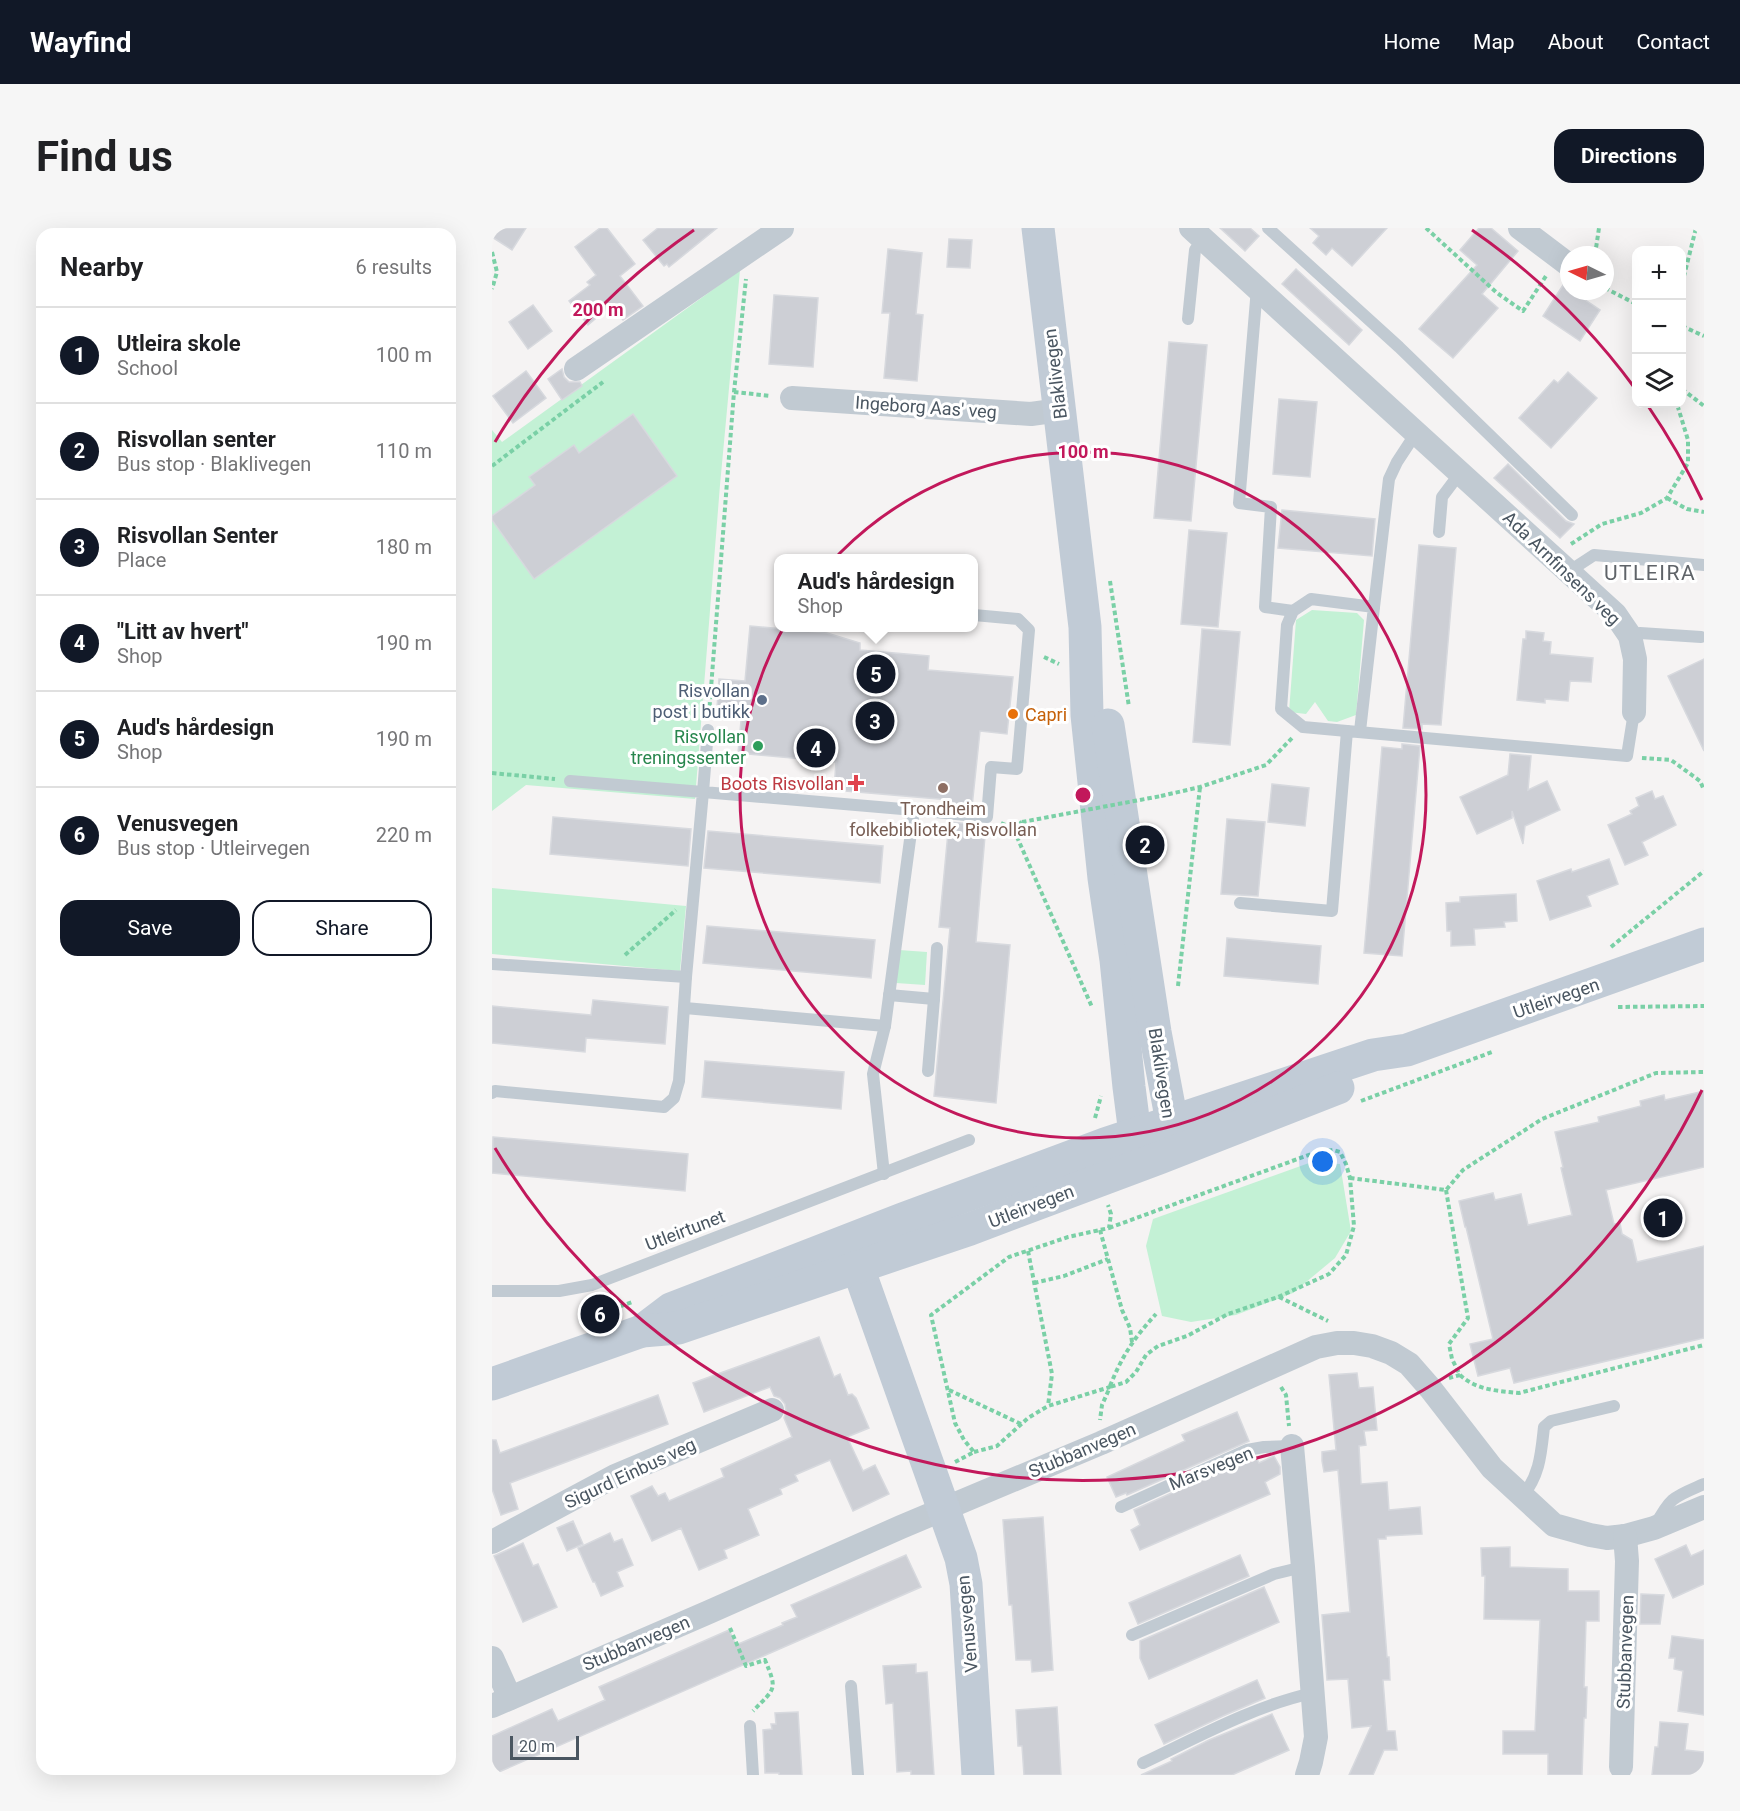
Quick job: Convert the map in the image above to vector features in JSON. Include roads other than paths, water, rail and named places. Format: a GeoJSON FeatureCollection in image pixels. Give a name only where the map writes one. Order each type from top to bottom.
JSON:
{"type":"FeatureCollection","features":[{"type":"Feature","properties":{"kind":"main road","name":"Blaklivegen"},"geometry":{"type":"LineString","coordinates":[[1038,228],[1085,627],[1087,715],[1135,1134],[1160,1158],[1172,1122],[1155,1032],[1106,711],[1085,627]]}},
{"type":"Feature","properties":{"kind":"main road","name":"Utleirvegen"},"geometry":{"type":"LineString","coordinates":[[853,1254],[903,1219],[1135,1134],[1373,1054],[1407,1050],[1704,944]]}},
{"type":"Feature","properties":{"kind":"main road","name":"Utleirvegen"},"geometry":{"type":"LineString","coordinates":[[492,1384],[642,1331],[678,1328],[853,1254],[970,1229],[1160,1158],[1379,1072],[1407,1050]]}},
{"type":"Feature","properties":{"kind":"main road","name":"Venusvegen"},"geometry":{"type":"LineString","coordinates":[[853,1254],[961,1558],[966,1584],[978,1775]]}},
{"type":"Feature","properties":{"kind":"street"},"geometry":{"type":"LineString","coordinates":[[576,369],[782,228]]}},
{"type":"Feature","properties":{"kind":"street"},"geometry":{"type":"LineString","coordinates":[[1520,228],[1560,258]]}},
{"type":"Feature","properties":{"kind":"street","name":"Ada Arnfinsens veg"},"geometry":{"type":"LineString","coordinates":[[1197,233],[1615,614],[1630,636],[1635,659],[1634,712]]}},
{"type":"Feature","properties":{"kind":"street","name":"Ingeborg Aas' veg"},"geometry":{"type":"LineString","coordinates":[[792,398],[1031,414],[1060,410]]}},
{"type":"Feature","properties":{"kind":"street","name":"Stubbanvegen"},"geometry":{"type":"LineString","coordinates":[[501,1702],[886,1533],[1101,1443],[1316,1347],[1336,1343],[1372,1346],[1390,1353],[1409,1365],[1430,1388],[1492,1468],[1554,1525],[1607,1538],[1625,1536],[1654,1528],[1704,1507]]}},
{"type":"Feature","properties":{"kind":"street","name":"Sigurd Einbus veg"},"geometry":{"type":"LineString","coordinates":[[492,1542],[615,1476],[772,1410]]}},
{"type":"Feature","properties":{"kind":"street"},"geometry":{"type":"LineString","coordinates":[[1292,1446],[1316,1737],[1307,1775]]}},
{"type":"Feature","properties":{"kind":"street","name":"Stubbanvegen"},"geometry":{"type":"LineString","coordinates":[[1621,1767],[1627,1561],[1625,1536]]}},
{"type":"Feature","properties":{"kind":"street"},"geometry":{"type":"LineString","coordinates":[[492,1658],[501,1702]]}},
{"type":"Feature","properties":{"kind":"lane"},"geometry":{"type":"LineString","coordinates":[[1268,228],[1399,347],[1572,515]]}},
{"type":"Feature","properties":{"kind":"lane"},"geometry":{"type":"LineString","coordinates":[[1188,319],[1197,233]]}},
{"type":"Feature","properties":{"kind":"lane"},"geometry":{"type":"LineString","coordinates":[[1257,287],[1239,503],[1271,507],[1264,607],[1293,611]]}},
{"type":"Feature","properties":{"kind":"lane"},"geometry":{"type":"LineString","coordinates":[[1240,903],[1332,911],[1354,731],[1374,607],[1389,479],[1416,433]]}},
{"type":"Feature","properties":{"kind":"lane"},"geometry":{"type":"LineString","coordinates":[[1439,532],[1442,497],[1460,473]]}},
{"type":"Feature","properties":{"kind":"lane"},"geometry":{"type":"LineString","coordinates":[[1562,565],[1594,555],[1704,565]]}},
{"type":"Feature","properties":{"kind":"lane"},"geometry":{"type":"LineString","coordinates":[[1354,731],[1303,727],[1281,709],[1287,625],[1293,611],[1311,599],[1374,607]]}},
{"type":"Feature","properties":{"kind":"lane"},"geometry":{"type":"LineString","coordinates":[[570,781],[987,817],[991,767],[1017,769],[1029,630],[1018,619],[978,615]]}},
{"type":"Feature","properties":{"kind":"lane"},"geometry":{"type":"LineString","coordinates":[[1630,636],[1640,633],[1701,637]]}},
{"type":"Feature","properties":{"kind":"lane","name":"Ada Arnfinsens veg"},"geometry":{"type":"LineString","coordinates":[[1354,731],[1627,756],[1634,712]]}},
{"type":"Feature","properties":{"kind":"lane"},"geometry":{"type":"LineString","coordinates":[[492,1093],[495,1091],[664,1107],[674,1098],[679,1082],[708,730]]}},
{"type":"Feature","properties":{"kind":"lane"},"geometry":{"type":"LineString","coordinates":[[884,1174],[873,1074],[885,1026],[914,810]]}},
{"type":"Feature","properties":{"kind":"lane"},"geometry":{"type":"LineString","coordinates":[[928,1071],[937,948]]}},
{"type":"Feature","properties":{"kind":"lane"},"geometry":{"type":"LineString","coordinates":[[492,964],[686,977]]}},
{"type":"Feature","properties":{"kind":"lane"},"geometry":{"type":"LineString","coordinates":[[889,996],[934,999]]}},
{"type":"Feature","properties":{"kind":"lane"},"geometry":{"type":"LineString","coordinates":[[684,1008],[885,1026]]}},
{"type":"Feature","properties":{"kind":"lane","name":"Utleirtunet"},"geometry":{"type":"LineString","coordinates":[[492,1292],[559,1292],[592,1284],[969,1140]]}},
{"type":"Feature","properties":{"kind":"lane"},"geometry":{"type":"LineString","coordinates":[[1522,1497],[1530,1487],[1540,1462],[1544,1427],[1551,1421],[1614,1406]]}},
{"type":"Feature","properties":{"kind":"lane","name":"Marsvegen"},"geometry":{"type":"LineString","coordinates":[[1121,1507],[1247,1450],[1292,1446]]}},
{"type":"Feature","properties":{"kind":"lane"},"geometry":{"type":"LineString","coordinates":[[1654,1528],[1672,1499],[1704,1484]]}},
{"type":"Feature","properties":{"kind":"lane"},"geometry":{"type":"LineString","coordinates":[[1132,1635],[1274,1574],[1303,1567]]}},
{"type":"Feature","properties":{"kind":"lane"},"geometry":{"type":"LineString","coordinates":[[851,1686],[858,1775]]}},
{"type":"Feature","properties":{"kind":"lane"},"geometry":{"type":"LineString","coordinates":[[1143,1763],[1210,1731],[1290,1698],[1313,1693]]}},
{"type":"Feature","properties":{"kind":"lane"},"geometry":{"type":"LineString","coordinates":[[750,1726],[753,1775]]}},
{"type":"Feature","properties":{"kind":"place","name":"Aud's hårdesign"},"geometry":{"type":"Point","coordinates":[876,674]}},
{"type":"Feature","properties":{"kind":"place","name":"Risvollan post i butikk"},"geometry":{"type":"Point","coordinates":[762,700]}},
{"type":"Feature","properties":{"kind":"place","name":"Capri"},"geometry":{"type":"Point","coordinates":[1013,714]}},
{"type":"Feature","properties":{"kind":"place","name":"Risvollan Senter"},"geometry":{"type":"Point","coordinates":[875,721]}},
{"type":"Feature","properties":{"kind":"place","name":"Risvollan treningssenter"},"geometry":{"type":"Point","coordinates":[758,746]}},
{"type":"Feature","properties":{"kind":"place","name":"\"Litt av hvert\""},"geometry":{"type":"Point","coordinates":[816,748]}},
{"type":"Feature","properties":{"kind":"place","name":"Boots Risvollan"},"geometry":{"type":"Point","coordinates":[856,783]}},
{"type":"Feature","properties":{"kind":"place","name":"Trondheim folkebibliotek, Risvollan"},"geometry":{"type":"Point","coordinates":[943,788]}},
{"type":"Feature","properties":{"kind":"place","name":"Risvollan senter"},"geometry":{"type":"Point","coordinates":[1145,845]}},
{"type":"Feature","properties":{"kind":"place","name":"Utleira skole"},"geometry":{"type":"Point","coordinates":[1663,1218]}},
{"type":"Feature","properties":{"kind":"place","name":"Venusvegen"},"geometry":{"type":"Point","coordinates":[600,1314]}},
{"type":"Feature","properties":{"kind":"district","name":"UTLEIRA"},"geometry":{"type":"Point","coordinates":[1650,573]}}]}
